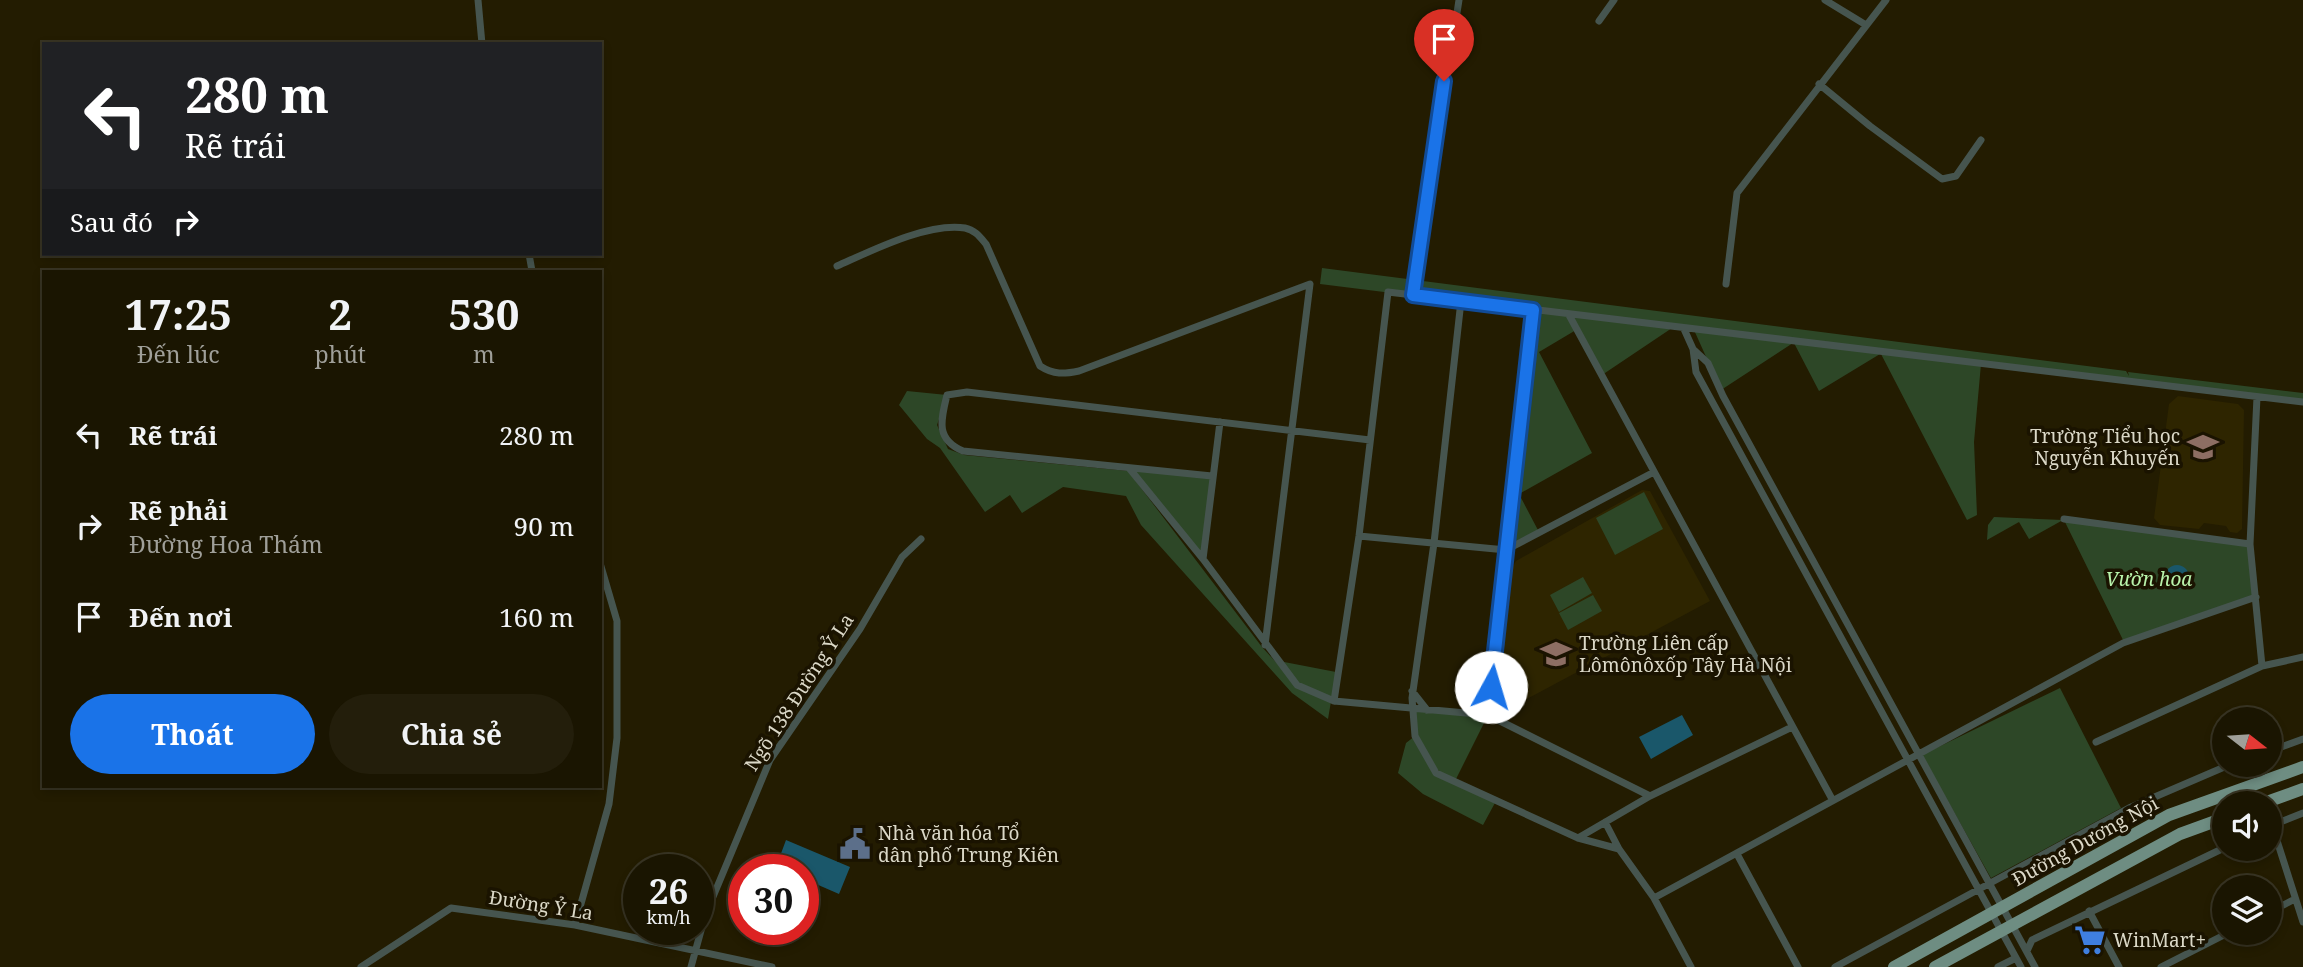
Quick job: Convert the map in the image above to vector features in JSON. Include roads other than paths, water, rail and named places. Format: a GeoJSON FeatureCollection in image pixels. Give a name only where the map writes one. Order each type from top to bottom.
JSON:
{"type":"FeatureCollection","features":[{"type":"Feature","properties":{"kind":"main road","name":"Đường Dương Nội"},"geometry":{"type":"LineString","coordinates":[[1894,967],[2169,815],[2303,767]]}},
{"type":"Feature","properties":{"kind":"main road"},"geometry":{"type":"LineString","coordinates":[[2282,797],[2303,789]]}},
{"type":"Feature","properties":{"kind":"main road","name":"Đường Dương Nội"},"geometry":{"type":"LineString","coordinates":[[1935,967],[2180,834],[2212,822]]}},
{"type":"Feature","properties":{"kind":"street"},"geometry":{"type":"LineString","coordinates":[[478,0],[482,42]]}},
{"type":"Feature","properties":{"kind":"street"},"geometry":{"type":"LineString","coordinates":[[1413,295],[1460,0]]}},
{"type":"Feature","properties":{"kind":"street"},"geometry":{"type":"LineString","coordinates":[[1599,21],[1614,0]]}},
{"type":"Feature","properties":{"kind":"street"},"geometry":{"type":"LineString","coordinates":[[1825,0],[1866,25]]}},
{"type":"Feature","properties":{"kind":"street"},"geometry":{"type":"LineString","coordinates":[[1726,284],[1737,193],[1886,0]]}},
{"type":"Feature","properties":{"kind":"street"},"geometry":{"type":"LineString","coordinates":[[1819,84],[1870,126],[1942,178],[1956,176],[1982,140]]}},
{"type":"Feature","properties":{"kind":"street"},"geometry":{"type":"LineString","coordinates":[[837,265],[914,235],[944,228],[965,228],[976,233],[986,244],[1040,366],[1050,372],[1063,374],[1079,371],[1310,284],[1265,645]]}},
{"type":"Feature","properties":{"kind":"street"},"geometry":{"type":"LineString","coordinates":[[1334,701],[1359,536],[1388,292],[2303,402]]}},
{"type":"Feature","properties":{"kind":"street"},"geometry":{"type":"LineString","coordinates":[[1461,301],[1434,543],[1412,691],[1411,709],[1415,736],[1436,773],[1578,838],[1619,849]]}},
{"type":"Feature","properties":{"kind":"street"},"geometry":{"type":"LineString","coordinates":[[1488,715],[1533,310]]}},
{"type":"Feature","properties":{"kind":"street"},"geometry":{"type":"LineString","coordinates":[[1569,315],[1832,799]]}},
{"type":"Feature","properties":{"kind":"street"},"geometry":{"type":"LineString","coordinates":[[1684,329],[1693,349],[1696,372],[1976,889],[1997,912],[2006,928],[2021,967]]}},
{"type":"Feature","properties":{"kind":"street"},"geometry":{"type":"LineString","coordinates":[[1693,349],[1708,363],[1723,396],[1989,882],[1997,912],[2035,967]]}},
{"type":"Feature","properties":{"kind":"street"},"geometry":{"type":"LineString","coordinates":[[1212,476],[963,451],[951,446],[940,425],[947,395],[967,392],[1370,440]]}},
{"type":"Feature","properties":{"kind":"street"},"geometry":{"type":"LineString","coordinates":[[2257,397],[2250,544],[2262,666]]}},
{"type":"Feature","properties":{"kind":"street"},"geometry":{"type":"LineString","coordinates":[[1203,559],[1220,422]]}},
{"type":"Feature","properties":{"kind":"street"},"geometry":{"type":"LineString","coordinates":[[1129,468],[1203,559],[1297,685],[1334,701],[1488,715],[1650,796]]}},
{"type":"Feature","properties":{"kind":"street"},"geometry":{"type":"LineString","coordinates":[[1359,536],[1506,550],[1654,472]]}},
{"type":"Feature","properties":{"kind":"street"},"geometry":{"type":"LineString","coordinates":[[2064,519],[2250,544]]}},
{"type":"Feature","properties":{"kind":"street","name":"Ngõ 138 Đường Ỷ La"},"geometry":{"type":"LineString","coordinates":[[691,967],[710,904],[770,760],[860,629],[902,557],[921,539]]}},
{"type":"Feature","properties":{"kind":"street"},"geometry":{"type":"LineString","coordinates":[[575,925],[609,804],[617,738],[617,621],[602,570]]}},
{"type":"Feature","properties":{"kind":"street"},"geometry":{"type":"LineString","coordinates":[[1654,898],[1907,758],[1919,754],[2123,643],[2256,597]]}},
{"type":"Feature","properties":{"kind":"street"},"geometry":{"type":"LineString","coordinates":[[2096,741],[2262,666],[2303,657]]}},
{"type":"Feature","properties":{"kind":"street"},"geometry":{"type":"LineString","coordinates":[[1412,691],[1427,710]]}},
{"type":"Feature","properties":{"kind":"street"},"geometry":{"type":"LineString","coordinates":[[1578,838],[1650,796],[1792,727]]}},
{"type":"Feature","properties":{"kind":"street"},"geometry":{"type":"LineString","coordinates":[[2282,747],[2303,739]]}},
{"type":"Feature","properties":{"kind":"street"},"geometry":{"type":"LineString","coordinates":[[1835,967],[2129,808],[2212,772]]}},
{"type":"Feature","properties":{"kind":"street"},"geometry":{"type":"LineString","coordinates":[[2282,822],[2303,813]]}},
{"type":"Feature","properties":{"kind":"street"},"geometry":{"type":"LineString","coordinates":[[1605,822],[1619,849],[1654,898],[1691,967]]}},
{"type":"Feature","properties":{"kind":"street"},"geometry":{"type":"LineString","coordinates":[[1737,854],[1798,967]]}},
{"type":"Feature","properties":{"kind":"street"},"geometry":{"type":"LineString","coordinates":[[2026,951],[2032,940],[2212,854]]}},
{"type":"Feature","properties":{"kind":"street"},"geometry":{"type":"LineString","coordinates":[[2281,861],[2303,922]]}},
{"type":"Feature","properties":{"kind":"street"},"geometry":{"type":"LineString","coordinates":[[2282,906],[2293,900]]}},
{"type":"Feature","properties":{"kind":"street","name":"Đường Ỷ La"},"geometry":{"type":"LineString","coordinates":[[361,967],[451,908],[575,925],[695,953],[772,967]]}},
{"type":"Feature","properties":{"kind":"street"},"geometry":{"type":"LineString","coordinates":[[2089,911],[2119,967]]}},
{"type":"Feature","properties":{"kind":"street"},"geometry":{"type":"LineString","coordinates":[[2161,967],[2212,941]]}},
{"type":"Feature","properties":{"kind":"street"},"geometry":{"type":"LineString","coordinates":[[1998,967],[2016,958]]}},
{"type":"Feature","properties":{"kind":"water"},"geometry":{"type":"Polygon","coordinates":[[[2177,565],[2188,572],[2189,577],[2182,588],[2177,589],[2166,582],[2165,577],[2172,566],[2177,565]]]}},
{"type":"Feature","properties":{"kind":"water"},"geometry":{"type":"Polygon","coordinates":[[[1682,715],[1693,735],[1651,759],[1639,737],[1682,715]]]}},
{"type":"Feature","properties":{"kind":"water"},"geometry":{"type":"Polygon","coordinates":[[[786,840],[850,867],[839,894],[819,885],[819,854],[781,854],[786,840]]]}},
{"type":"Feature","properties":{"kind":"place","name":"Trường Tiểu học Nguyễn Khuyến"},"geometry":{"type":"Point","coordinates":[2203,447]}},
{"type":"Feature","properties":{"kind":"place","name":"Trường Liên cấp Lômônôxốp Tây Hà Nội"},"geometry":{"type":"Point","coordinates":[1556,654]}},
{"type":"Feature","properties":{"kind":"place","name":"Nhà văn hóa Tổ dân phố Trung Kiên"},"geometry":{"type":"Point","coordinates":[855,844]}},
{"type":"Feature","properties":{"kind":"place","name":"WinMart+"},"geometry":{"type":"Point","coordinates":[2090,940]}},
{"type":"Feature","properties":{"kind":"park label","name":"Vườn hoa"},"geometry":{"type":"Point","coordinates":[2149,579]}}]}
